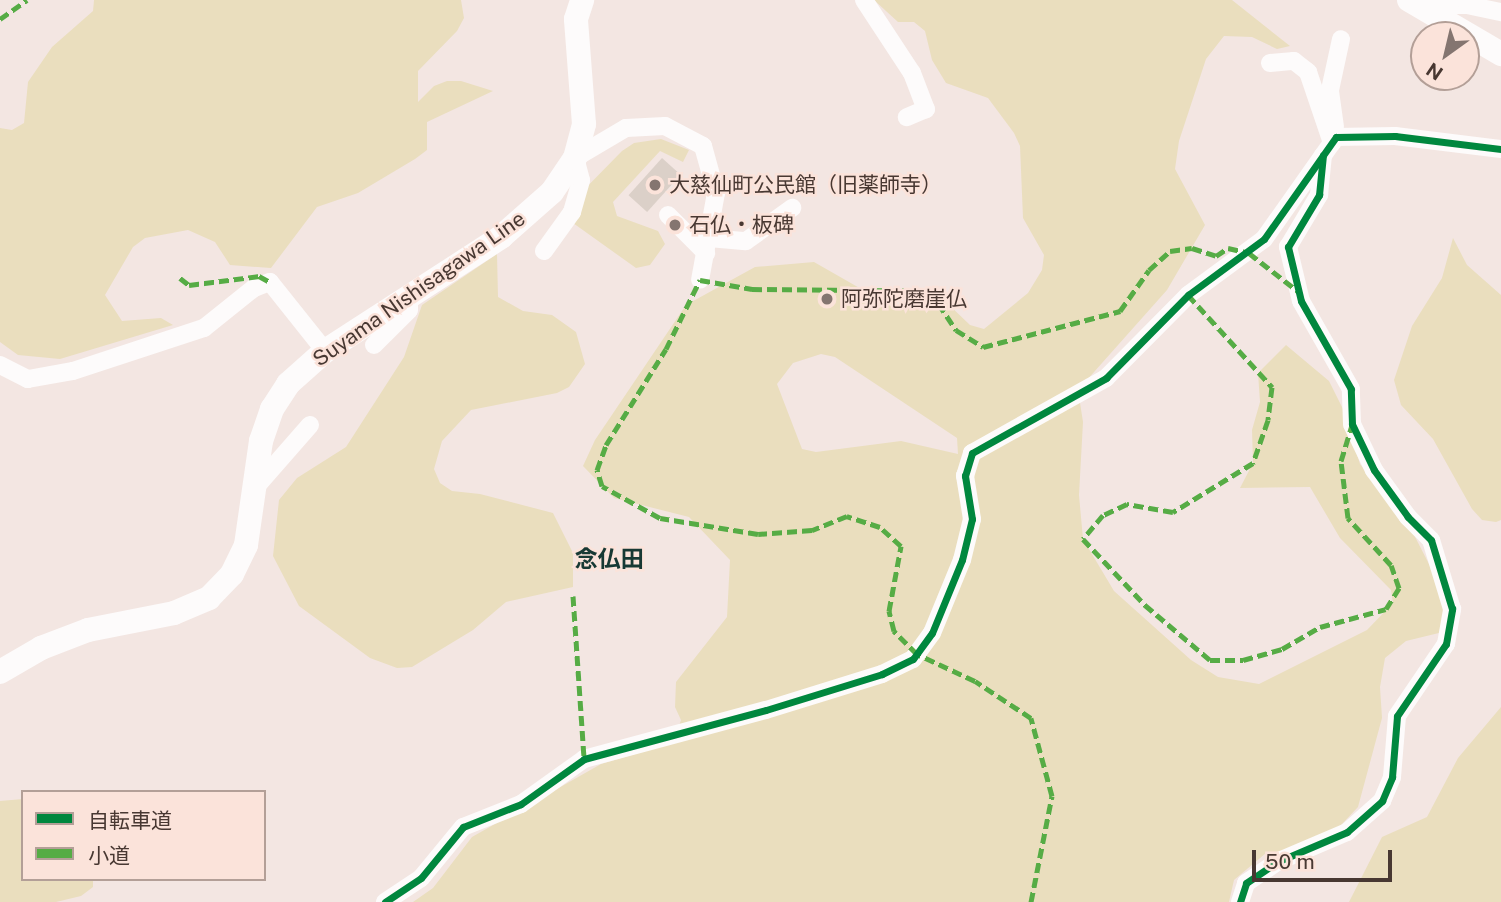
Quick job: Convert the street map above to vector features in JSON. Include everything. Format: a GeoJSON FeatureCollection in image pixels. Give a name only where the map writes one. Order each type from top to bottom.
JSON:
{"type":"FeatureCollection","features":[{"type":"Feature","properties":{"kind":"main road","name":"Suyama Nishisagawa Line"},"geometry":{"type":"LineString","coordinates":[[0,672],[41,648],[88,630],[174,613],[209,598],[232,575],[246,545],[261,441],[272,409],[288,384],[325,351],[502,237],[552,192],[575,158],[584,124],[576,19],[582,0]]}},
{"type":"Feature","properties":{"kind":"main road"},"geometry":{"type":"LineString","coordinates":[[1416,2],[1501,54]]}},
{"type":"Feature","properties":{"kind":"street"},"geometry":{"type":"LineString","coordinates":[[864,0],[912,73],[926,109],[907,117]]}},
{"type":"Feature","properties":{"kind":"street"},"geometry":{"type":"LineString","coordinates":[[1416,2],[1467,5],[1501,12]]}},
{"type":"Feature","properties":{"kind":"street"},"geometry":{"type":"LineString","coordinates":[[1240,902],[1246,883],[1279,861],[1347,832],[1381,801],[1392,777],[1396,716],[1446,644],[1452,609],[1431,540],[1408,517],[1374,470],[1352,424],[1351,389],[1301,301],[1288,247],[1319,195],[1330,145],[1330,90],[1341,39]]}},
{"type":"Feature","properties":{"kind":"street"},"geometry":{"type":"LineString","coordinates":[[1270,63],[1294,61],[1308,72],[1330,145]]}},
{"type":"Feature","properties":{"kind":"street"},"geometry":{"type":"LineString","coordinates":[[544,251],[572,212],[581,180],[575,158],[626,128],[665,126],[703,146],[716,193],[700,280]]}},
{"type":"Feature","properties":{"kind":"street"},"geometry":{"type":"LineString","coordinates":[[385,902],[421,878],[463,827],[521,804],[584,759],[766,710],[882,674],[913,659],[932,633],[962,560],[972,519],[965,476],[972,453],[1106,378],[1188,295],[1264,239],[1330,145],[1395,136],[1501,149]]}},
{"type":"Feature","properties":{"kind":"street"},"geometry":{"type":"LineString","coordinates":[[668,215],[707,245],[746,241],[792,208]]}},
{"type":"Feature","properties":{"kind":"street"},"geometry":{"type":"LineString","coordinates":[[0,366],[27,379],[73,371],[204,328],[254,288],[270,282],[325,351]]}},
{"type":"Feature","properties":{"kind":"street"},"geometry":{"type":"LineString","coordinates":[[374,345],[409,310],[410,296]]}},
{"type":"Feature","properties":{"kind":"street"},"geometry":{"type":"LineString","coordinates":[[254,489],[310,425]]}},
{"type":"Feature","properties":{"kind":"shaded area"},"geometry":{"type":"Polygon","coordinates":[[[94,0],[461,0],[464,18],[457,31],[418,71],[418,102],[434,86],[447,81],[461,81],[493,91],[427,122],[427,150],[415,159],[358,193],[317,207],[271,268],[230,265],[215,242],[188,230],[145,238],[133,247],[105,295],[122,321],[161,318],[173,325],[60,359],[18,355],[0,342],[0,128],[12,130],[24,123],[28,82],[52,47],[93,11],[94,0]]]}},
{"type":"Feature","properties":{"kind":"shaded area"},"geometry":{"type":"Polygon","coordinates":[[[874,0],[1232,0],[1290,46],[1277,49],[1252,37],[1224,36],[1206,59],[1179,141],[1175,169],[1205,225],[1167,290],[1078,390],[1083,422],[1079,495],[1083,539],[1114,591],[1191,660],[1218,677],[1259,684],[1367,630],[1393,603],[1391,590],[1340,538],[1310,487],[1240,488],[1253,463],[1252,430],[1260,402],[1258,373],[1286,345],[1329,381],[1343,409],[1360,464],[1411,529],[1449,603],[1447,631],[1406,641],[1385,658],[1380,687],[1382,718],[1358,807],[1327,840],[1302,852],[1266,853],[1234,880],[1229,902],[413,902],[433,888],[472,837],[601,764],[673,743],[681,720],[675,707],[676,682],[727,617],[730,560],[689,517],[614,498],[583,466],[595,440],[686,305],[755,267],[814,262],[891,306],[947,303],[970,325],[984,329],[1028,293],[1042,270],[1044,255],[1023,218],[1020,146],[1014,133],[988,98],[946,83],[932,60],[925,31],[914,22],[898,22],[874,0]],[[821,354],[793,363],[777,384],[802,449],[816,452],[901,441],[958,454],[957,438],[835,357],[821,354]]]}},
{"type":"Feature","properties":{"kind":"shaded area"},"geometry":{"type":"Polygon","coordinates":[[[661,139],[689,150],[683,162],[660,151],[613,202],[617,216],[658,231],[665,244],[650,265],[636,268],[566,218],[569,205],[622,151],[634,143],[661,139]]]}},
{"type":"Feature","properties":{"kind":"shaded area"},"geometry":{"type":"Polygon","coordinates":[[[1453,238],[1467,265],[1501,295],[1501,520],[1496,522],[1482,520],[1472,509],[1433,439],[1401,405],[1394,380],[1412,326],[1442,278],[1453,238]]]}},
{"type":"Feature","properties":{"kind":"shaded area"},"geometry":{"type":"Polygon","coordinates":[[[497,254],[498,297],[523,311],[552,315],[576,332],[585,364],[569,387],[557,393],[471,410],[442,441],[434,469],[440,483],[452,491],[480,494],[553,513],[573,553],[573,587],[506,602],[473,630],[412,667],[397,668],[370,658],[299,606],[273,556],[279,500],[297,478],[346,447],[404,357],[422,305],[497,254]]]}},
{"type":"Feature","properties":{"kind":"shaded area"},"geometry":{"type":"Polygon","coordinates":[[[1501,707],[1501,902],[1349,902],[1382,837],[1427,817],[1458,758],[1501,707]]]}},
{"type":"Feature","properties":{"kind":"shaded area"},"geometry":{"type":"Polygon","coordinates":[[[21,799],[21,881],[93,881],[93,887],[81,896],[56,902],[0,902],[0,801],[21,799]]]}},
{"type":"Feature","properties":{"kind":"building","name":"大慈仙町公民館（旧薬師寺）"},"geometry":{"type":"Polygon","coordinates":[[[662,158],[681,175],[647,212],[629,195],[662,158]]]}},
{"type":"Feature","properties":{"kind":"marked path"},"geometry":{"type":"LineString","coordinates":[[0,19],[27,0]]}},
{"type":"Feature","properties":{"kind":"marked path"},"geometry":{"type":"LineString","coordinates":[[1031,902],[1052,796],[1031,718],[975,681],[917,654],[894,631],[889,611],[901,546],[880,527],[847,516],[812,530],[758,534],[660,518],[602,486],[597,470],[606,445],[666,349],[700,280],[752,289],[930,291],[956,330],[983,347],[1120,311],[1149,270],[1170,251],[1192,248],[1216,256],[1228,248],[1249,253],[1299,292]]}},
{"type":"Feature","properties":{"kind":"marked path"},"geometry":{"type":"LineString","coordinates":[[180,278],[189,285],[259,276],[270,282]]}},
{"type":"Feature","properties":{"kind":"marked path"},"geometry":{"type":"LineString","coordinates":[[1188,295],[1272,387],[1268,420],[1253,463],[1173,512],[1127,504],[1103,515],[1083,539],[1145,605],[1210,660],[1243,660],[1282,649],[1320,627],[1386,609],[1399,588],[1391,565],[1348,518],[1341,461],[1352,424]]}},
{"type":"Feature","properties":{"kind":"marked path"},"geometry":{"type":"LineString","coordinates":[[573,596],[584,759]]}},
{"type":"Feature","properties":{"kind":"cycle path"},"geometry":{"type":"LineString","coordinates":[[385,902],[421,878],[463,827],[521,804],[584,759],[766,710],[882,674],[913,659],[932,633],[962,560],[972,519],[965,476],[972,453],[1106,378],[1188,295],[1264,239],[1336,137],[1395,136],[1501,149]]}},
{"type":"Feature","properties":{"kind":"cycle path"},"geometry":{"type":"LineString","coordinates":[[1240,902],[1246,883],[1279,861],[1347,832],[1382,801],[1392,777],[1397,716],[1446,644],[1452,609],[1431,540],[1408,517],[1374,470],[1352,424],[1351,389],[1301,301],[1288,247],[1319,195],[1323,155]]}},
{"type":"Feature","properties":{"kind":"place","name":"大慈仙町公民館（旧薬師寺）"},"geometry":{"type":"Point","coordinates":[655,185]}},
{"type":"Feature","properties":{"kind":"place","name":"石仏・板碑"},"geometry":{"type":"Point","coordinates":[675,225]}},
{"type":"Feature","properties":{"kind":"place","name":"阿弥陀磨崖仏"},"geometry":{"type":"Point","coordinates":[827,299]}},
{"type":"Feature","properties":{"kind":"district","name":"念仏田"},"geometry":{"type":"Point","coordinates":[609,559]}}]}
